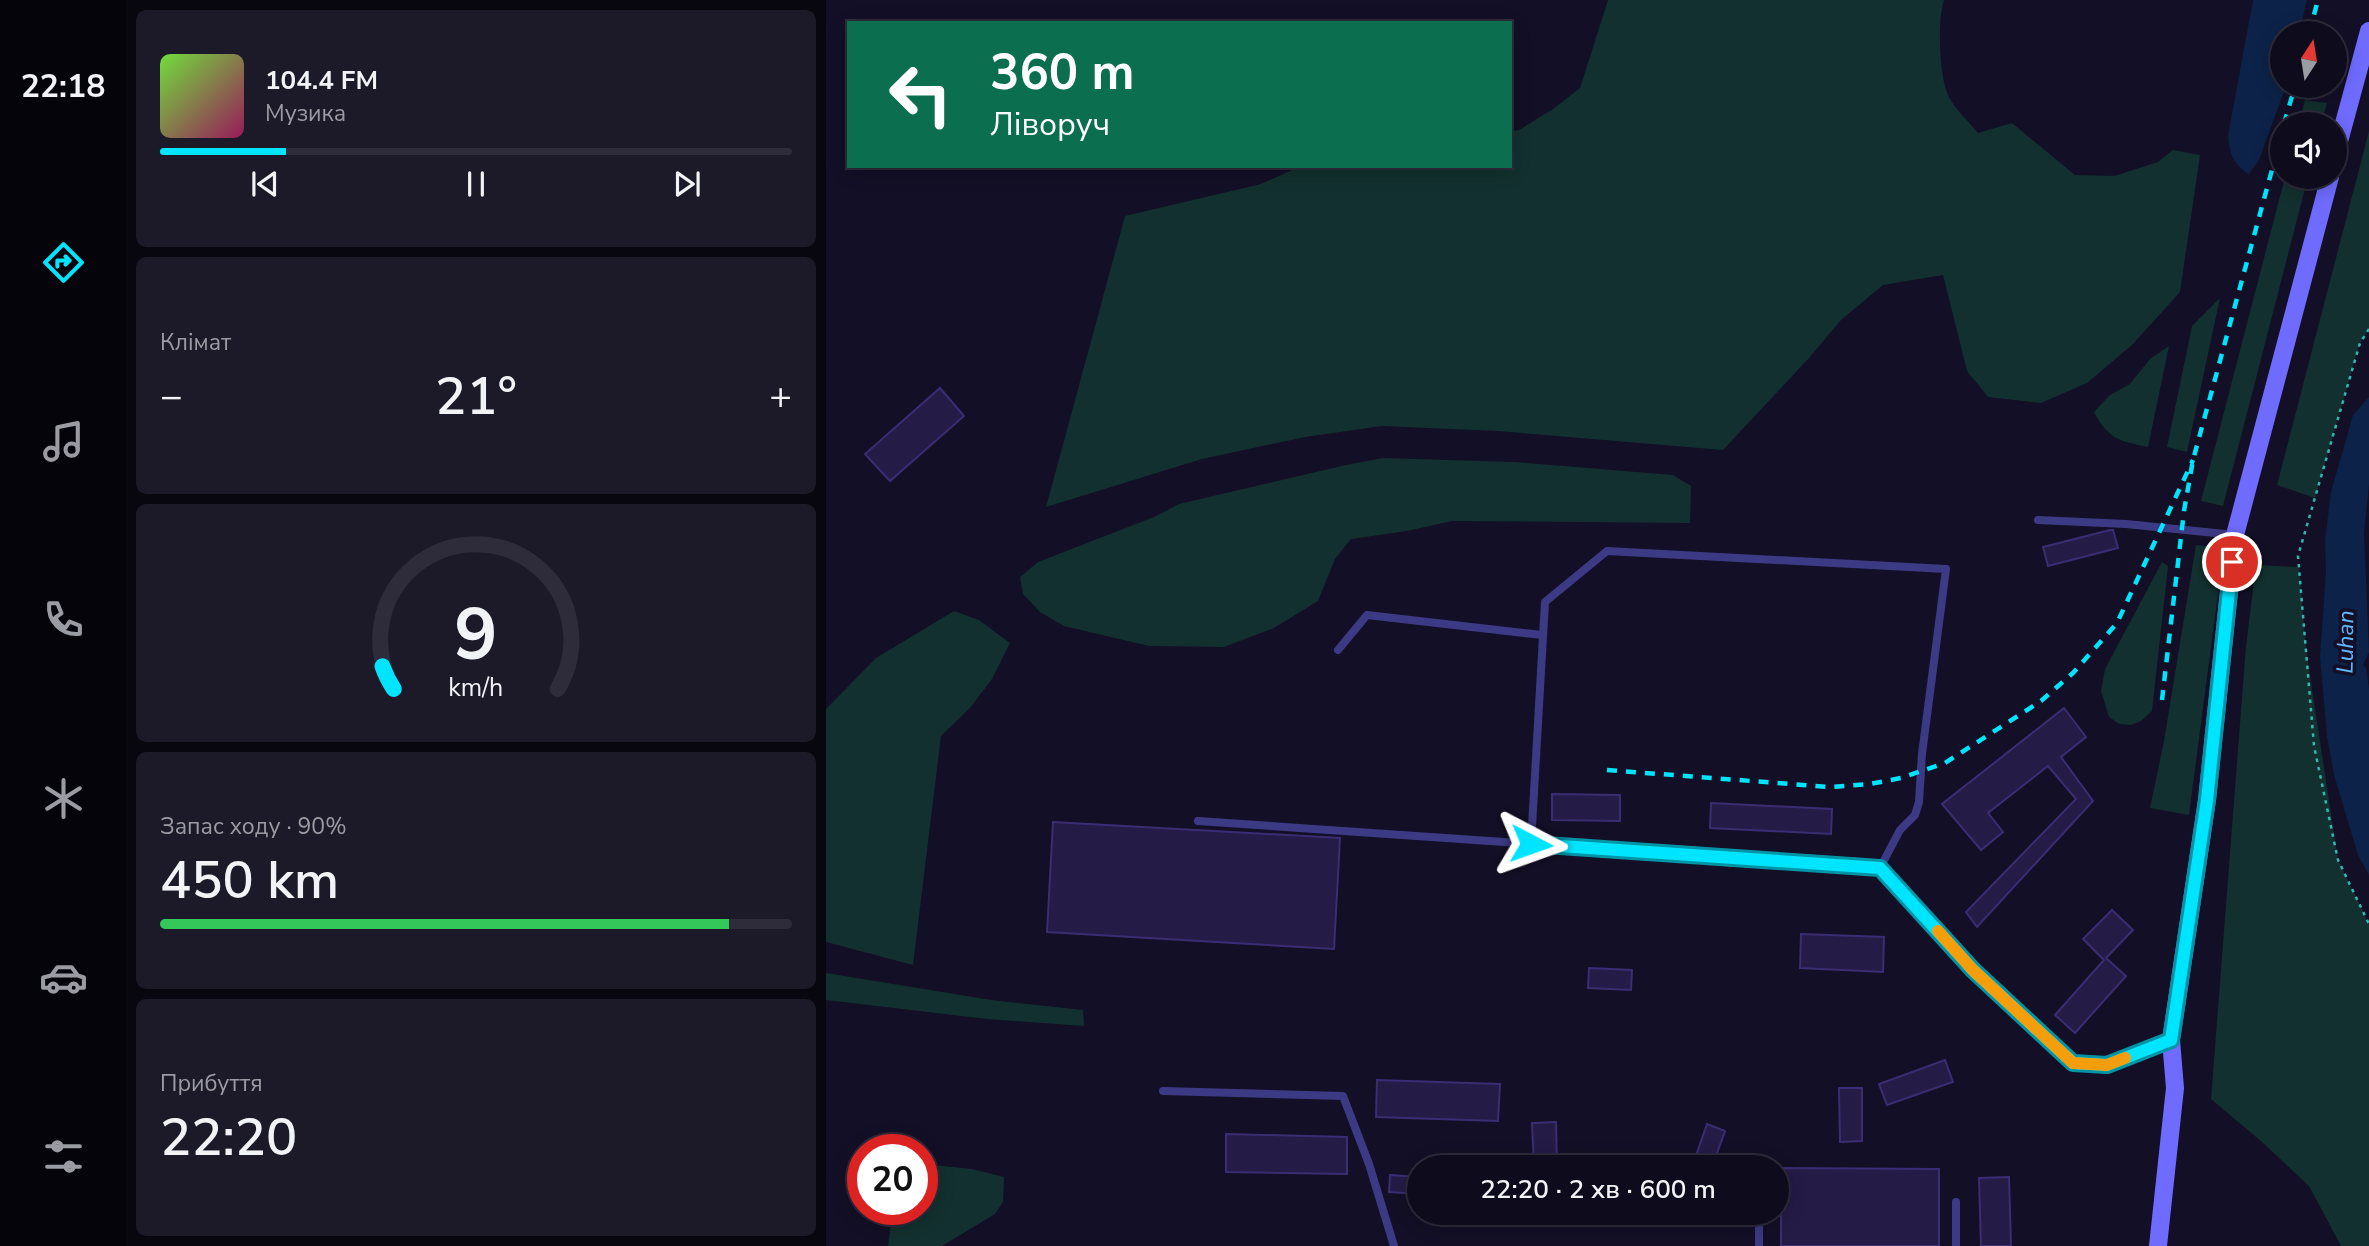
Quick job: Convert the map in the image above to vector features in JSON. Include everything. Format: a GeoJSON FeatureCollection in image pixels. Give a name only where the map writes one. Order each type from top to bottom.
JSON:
{"type":"FeatureCollection","features":[{"type":"Feature","properties":{"kind":"street"},"geometry":{"type":"LineString","coordinates":[[2347,112],[2369,31]]}},
{"type":"Feature","properties":{"kind":"street"},"geometry":{"type":"LineString","coordinates":[[2158,1246],[2175,1088],[2171,1040],[2207,800],[2235,535],[2327,189]]}},
{"type":"Feature","properties":{"kind":"lane"},"geometry":{"type":"LineString","coordinates":[[2038,520],[2126,524],[2235,535]]}},
{"type":"Feature","properties":{"kind":"lane"},"geometry":{"type":"LineString","coordinates":[[1531,844],[1545,602],[1607,551],[1946,569],[1919,802],[1915,815],[1900,830],[1880,868]]}},
{"type":"Feature","properties":{"kind":"lane"},"geometry":{"type":"LineString","coordinates":[[1338,650],[1367,615],[1542,635]]}},
{"type":"Feature","properties":{"kind":"lane"},"geometry":{"type":"LineString","coordinates":[[1198,821],[1880,868],[1973,970],[2073,1063],[2107,1065],[2171,1040]]}},
{"type":"Feature","properties":{"kind":"lane"},"geometry":{"type":"LineString","coordinates":[[1163,1091],[1343,1096],[1369,1164],[1394,1246]]}},
{"type":"Feature","properties":{"kind":"lane"},"geometry":{"type":"LineString","coordinates":[[1956,1202],[1956,1246]]}},
{"type":"Feature","properties":{"kind":"lane"},"geometry":{"type":"LineString","coordinates":[[1759,1225],[1759,1246]]}},
{"type":"Feature","properties":{"kind":"path"},"geometry":{"type":"LineString","coordinates":[[2369,329],[2360,343],[2298,556],[2314,746],[2338,860],[2369,924]]}},
{"type":"Feature","properties":{"kind":"green space"},"geometry":{"type":"Polygon","coordinates":[[[1608,0],[1944,0],[1940,21],[1940,50],[1946,90],[1956,108],[1978,133],[2012,123],[2075,175],[2114,176],[2158,162],[2173,150],[2200,155],[2180,292],[2132,345],[2087,383],[2041,403],[1988,397],[1967,371],[1943,275],[1883,285],[1841,320],[1723,450],[1498,431],[1382,426],[1305,437],[1202,459],[1046,507],[1125,216],[1261,184],[1297,168],[1512,168],[1512,131],[1519,130],[1553,109],[1580,88],[1608,0]]]}},
{"type":"Feature","properties":{"kind":"green space"},"geometry":{"type":"Polygon","coordinates":[[[2305,100],[2327,103],[2324,112],[2302,112],[2305,100]]]}},
{"type":"Feature","properties":{"kind":"green space"},"geometry":{"type":"Polygon","coordinates":[[[2369,131],[2369,329],[2360,343],[2315,498],[2277,485],[2369,131]]]}},
{"type":"Feature","properties":{"kind":"green space"},"geometry":{"type":"Polygon","coordinates":[[[2282,189],[2305,189],[2223,506],[2201,501],[2282,189]]]}},
{"type":"Feature","properties":{"kind":"green space"},"geometry":{"type":"Polygon","coordinates":[[[2220,298],[2187,452],[2167,447],[2192,326],[2220,298]]]}},
{"type":"Feature","properties":{"kind":"green space"},"geometry":{"type":"Polygon","coordinates":[[[2169,346],[2148,447],[2115,437],[2104,428],[2094,412],[2110,395],[2130,384],[2150,359],[2169,346]]]}},
{"type":"Feature","properties":{"kind":"green space"},"geometry":{"type":"Polygon","coordinates":[[[1383,458],[1514,462],[1673,475],[1691,486],[1690,523],[1452,521],[1351,539],[1335,559],[1318,601],[1274,628],[1224,647],[1149,646],[1064,626],[1040,612],[1023,594],[1020,577],[1038,562],[1154,517],[1179,504],[1383,458]]]}},
{"type":"Feature","properties":{"kind":"green space"},"geometry":{"type":"Polygon","coordinates":[[[2196,545],[2224,548],[2189,815],[2150,808],[2164,741],[2196,545]]]}},
{"type":"Feature","properties":{"kind":"green space"},"geometry":{"type":"Polygon","coordinates":[[[2162,562],[2168,566],[2152,711],[2141,721],[2131,725],[2119,724],[2109,717],[2101,691],[2105,669],[2162,562]]]}},
{"type":"Feature","properties":{"kind":"green space"},"geometry":{"type":"Polygon","coordinates":[[[2256,565],[2299,567],[2307,656],[2338,860],[2369,924],[2369,1246],[2341,1246],[2309,1186],[2211,1099],[2246,646],[2256,565]]]}},
{"type":"Feature","properties":{"kind":"green space"},"geometry":{"type":"Polygon","coordinates":[[[954,611],[979,620],[1010,643],[992,679],[970,708],[941,736],[913,965],[826,942],[826,709],[876,658],[954,611]]]}},
{"type":"Feature","properties":{"kind":"green space"},"geometry":{"type":"Polygon","coordinates":[[[826,973],[991,1000],[1083,1010],[1084,1026],[987,1019],[826,1000],[826,973]]]}},
{"type":"Feature","properties":{"kind":"green space"},"geometry":{"type":"Polygon","coordinates":[[[938,1166],[972,1169],[1004,1177],[1003,1202],[995,1214],[942,1246],[888,1246],[891,1225],[938,1225],[938,1166]]]}},
{"type":"Feature","properties":{"kind":"water"},"geometry":{"type":"Polygon","coordinates":[[[2253,0],[2307,0],[2302,21],[2270,21],[2270,98],[2282,98],[2277,112],[2270,112],[2270,130],[2259,160],[2249,174],[2239,167],[2233,158],[2228,136],[2253,0]]]}},
{"type":"Feature","properties":{"kind":"water","name":"Luhan"},"geometry":{"type":"Polygon","coordinates":[[[2369,397],[2369,484],[2364,533],[2369,652],[2363,665],[2366,668],[2369,689],[2369,875],[2358,855],[2334,775],[2327,736],[2320,657],[2326,571],[2325,540],[2331,492],[2353,415],[2369,397]]]}},
{"type":"Feature","properties":{"kind":"building"},"geometry":{"type":"Polygon","coordinates":[[[940,388],[964,416],[890,481],[865,454],[940,388]]]}},
{"type":"Feature","properties":{"kind":"building"},"geometry":{"type":"Polygon","coordinates":[[[2113,530],[2118,548],[2048,566],[2043,547],[2113,530]]]}},
{"type":"Feature","properties":{"kind":"building"},"geometry":{"type":"Polygon","coordinates":[[[2064,708],[2086,737],[2061,757],[2093,801],[1977,927],[1966,912],[2076,799],[2048,766],[1988,813],[2003,832],[1981,850],[1942,804],[2064,708]]]}},
{"type":"Feature","properties":{"kind":"building"},"geometry":{"type":"Polygon","coordinates":[[[1552,794],[1620,795],[1620,821],[1552,820],[1552,794]]]}},
{"type":"Feature","properties":{"kind":"building"},"geometry":{"type":"Polygon","coordinates":[[[1711,803],[1832,809],[1831,834],[1710,828],[1711,803]]]}},
{"type":"Feature","properties":{"kind":"building"},"geometry":{"type":"Polygon","coordinates":[[[1053,822],[1340,838],[1334,949],[1047,932],[1053,822]]]}},
{"type":"Feature","properties":{"kind":"building"},"geometry":{"type":"Polygon","coordinates":[[[2112,910],[2133,930],[2106,958],[2126,976],[2075,1033],[2055,1015],[2104,960],[2083,939],[2112,910]]]}},
{"type":"Feature","properties":{"kind":"building"},"geometry":{"type":"Polygon","coordinates":[[[1801,934],[1884,937],[1883,972],[1800,968],[1801,934]]]}},
{"type":"Feature","properties":{"kind":"building"},"geometry":{"type":"Polygon","coordinates":[[[1589,968],[1632,970],[1631,990],[1588,988],[1589,968]]]}},
{"type":"Feature","properties":{"kind":"building"},"geometry":{"type":"Polygon","coordinates":[[[1945,1060],[1953,1082],[1887,1105],[1879,1084],[1945,1060]]]}},
{"type":"Feature","properties":{"kind":"building"},"geometry":{"type":"Polygon","coordinates":[[[1377,1080],[1500,1084],[1498,1121],[1376,1117],[1377,1080]]]}},
{"type":"Feature","properties":{"kind":"building"},"geometry":{"type":"Polygon","coordinates":[[[1839,1088],[1862,1088],[1862,1141],[1840,1142],[1839,1088]]]}},
{"type":"Feature","properties":{"kind":"building"},"geometry":{"type":"Polygon","coordinates":[[[1556,1122],[1557,1155],[1533,1155],[1532,1123],[1556,1122]]]}},
{"type":"Feature","properties":{"kind":"building"},"geometry":{"type":"Polygon","coordinates":[[[1707,1124],[1725,1131],[1716,1155],[1696,1155],[1707,1124]]]}},
{"type":"Feature","properties":{"kind":"building"},"geometry":{"type":"Polygon","coordinates":[[[1226,1134],[1347,1137],[1347,1174],[1226,1172],[1226,1134]]]}},
{"type":"Feature","properties":{"kind":"building"},"geometry":{"type":"Polygon","coordinates":[[[1789,1168],[1939,1169],[1939,1246],[1781,1246],[1781,1225],[1789,1225],[1789,1168]]]}},
{"type":"Feature","properties":{"kind":"building"},"geometry":{"type":"Polygon","coordinates":[[[1390,1175],[1407,1176],[1407,1193],[1389,1192],[1390,1175]]]}},
{"type":"Feature","properties":{"kind":"building"},"geometry":{"type":"Polygon","coordinates":[[[2009,1177],[2011,1246],[1981,1246],[1979,1178],[2009,1177]]]}},
{"type":"Feature","properties":{"kind":"railway"},"geometry":{"type":"LineString","coordinates":[[2312,21],[2318,0]]}},
{"type":"Feature","properties":{"kind":"railway"},"geometry":{"type":"LineString","coordinates":[[2287,112],[2292,98]]}},
{"type":"Feature","properties":{"kind":"railway"},"geometry":{"type":"LineString","coordinates":[[2162,700],[2184,511],[2193,460],[2270,177]]}},
{"type":"Feature","properties":{"kind":"railway"},"geometry":{"type":"LineString","coordinates":[[1607,770],[1830,787],[1901,778],[1945,763],[2041,701],[2073,673],[2117,623],[2193,460]]}},
{"type":"Feature","properties":{"kind":"slow traffic"},"geometry":{"type":"LineString","coordinates":[[1938,931],[1973,970],[2073,1063],[2107,1065],[2125,1058]]}},
{"type":"Feature","properties":{"kind":"route"},"geometry":{"type":"LineString","coordinates":[[1531,844],[1880,868],[1973,970],[2073,1063],[2107,1065],[2171,1040],[2207,800],[2232,562]]}}]}
